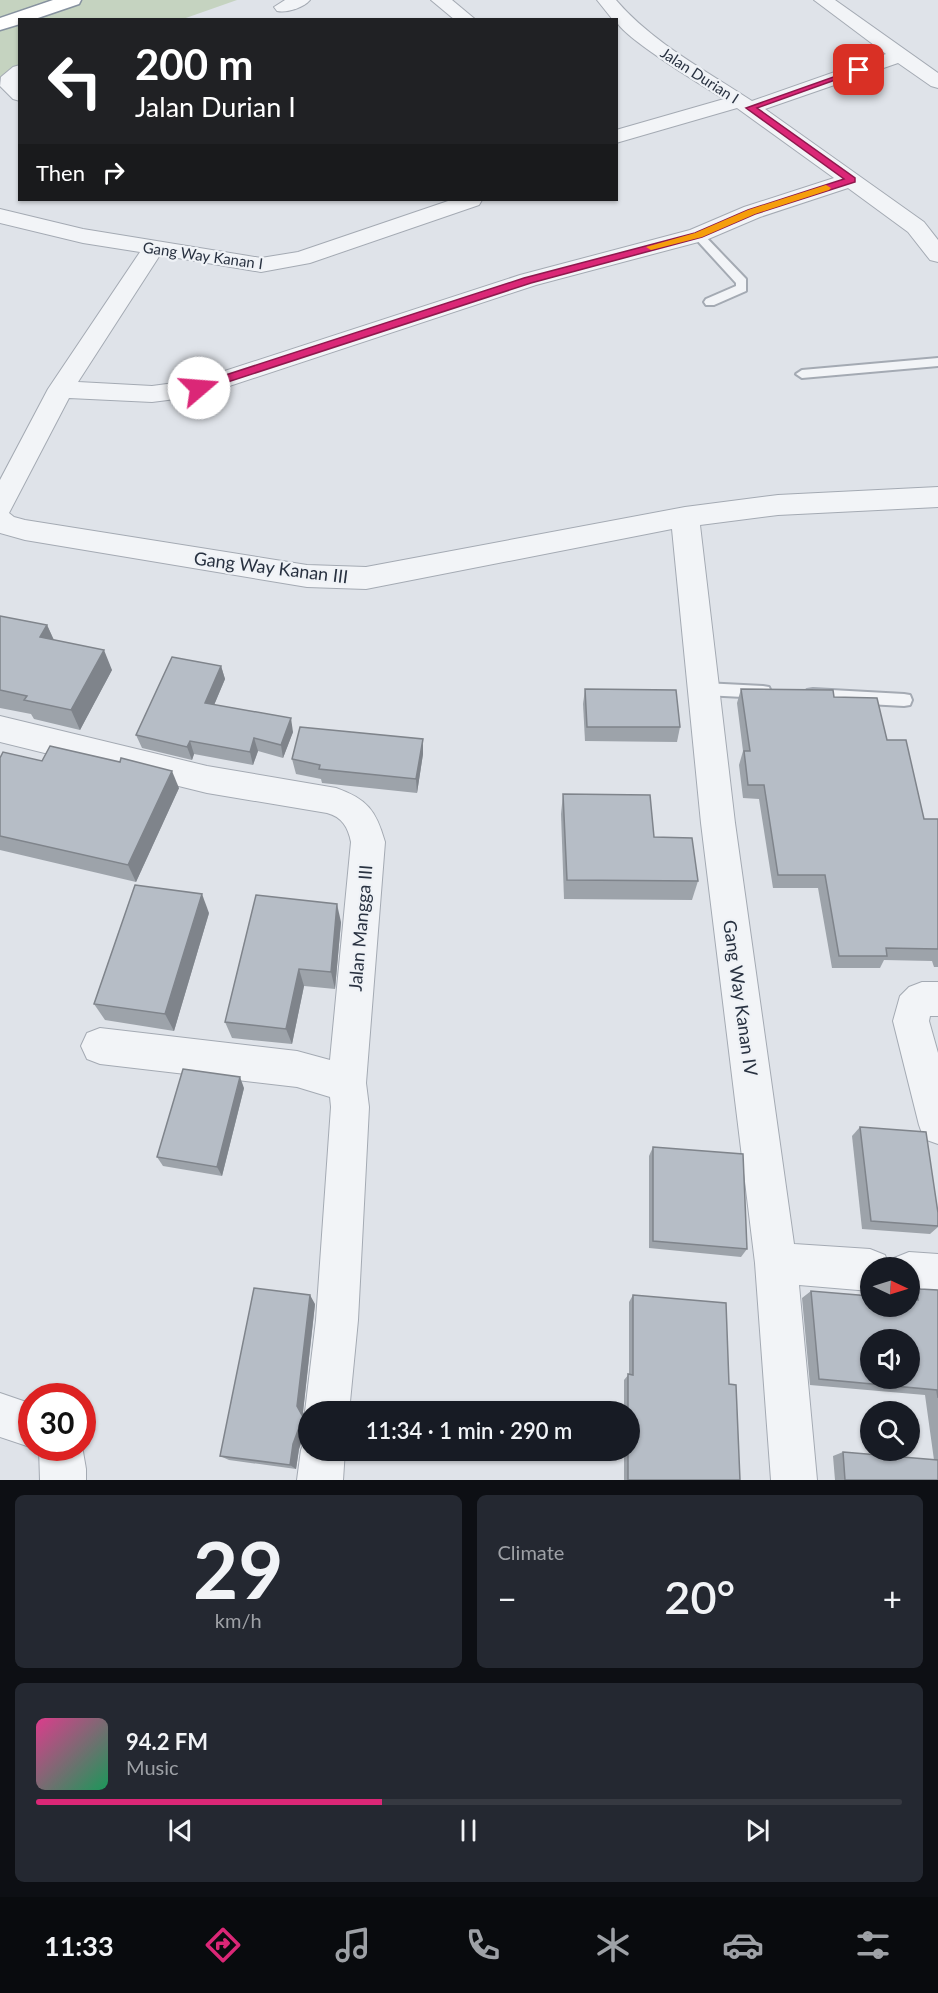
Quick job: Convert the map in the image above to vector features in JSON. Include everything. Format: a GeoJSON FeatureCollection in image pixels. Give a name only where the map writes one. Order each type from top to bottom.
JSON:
{"type":"FeatureCollection","features":[{"type":"Feature","properties":{"kind":"highway"},"geometry":{"type":"LineString","coordinates":[[0,6],[14,16],[72,0]]}},
{"type":"Feature","properties":{"kind":"street"},"geometry":{"type":"LineString","coordinates":[[283,7],[301,0]]}},
{"type":"Feature","properties":{"kind":"street"},"geometry":{"type":"LineString","coordinates":[[440,0],[464,18]]}},
{"type":"Feature","properties":{"kind":"street","name":"Jalan Durian I"},"geometry":{"type":"LineString","coordinates":[[606,0],[645,39],[745,104],[916,227],[938,255]]}},
{"type":"Feature","properties":{"kind":"street"},"geometry":{"type":"LineString","coordinates":[[823,0],[938,82]]}},
{"type":"Feature","properties":{"kind":"street"},"geometry":{"type":"LineString","coordinates":[[618,134],[745,104],[902,55]]}},
{"type":"Feature","properties":{"kind":"street"},"geometry":{"type":"LineString","coordinates":[[18,72],[8,81],[18,93]]}},
{"type":"Feature","properties":{"kind":"street"},"geometry":{"type":"LineString","coordinates":[[61,389],[152,394],[199,388],[528,280],[698,235],[752,212],[851,180]]}},
{"type":"Feature","properties":{"kind":"street","name":"Gang Way Kanan I"},"geometry":{"type":"LineString","coordinates":[[6,224],[247,264],[276,264],[387,230],[468,201]]}},
{"type":"Feature","properties":{"kind":"street"},"geometry":{"type":"LineString","coordinates":[[0,506],[61,389],[153,249]]}},
{"type":"Feature","properties":{"kind":"street","name":"Gang Way Kanan III"},"geometry":{"type":"LineString","coordinates":[[0,519],[5,525],[25,530],[306,576],[346,579],[366,578],[685,517],[778,506],[938,497]]}},
{"type":"Feature","properties":{"kind":"street","name":"Gang Way Kanan IV"},"geometry":{"type":"LineString","coordinates":[[685,517],[718,823],[776,1263],[794,1480]]}},
{"type":"Feature","properties":{"kind":"street","name":"Jalan Mangga III"},"geometry":{"type":"LineString","coordinates":[[0,729],[108,758],[277,793],[337,802],[352,809],[362,822],[368,842],[346,1083],[350,1107],[336,1320],[328,1401]]}},
{"type":"Feature","properties":{"kind":"street"},"geometry":{"type":"LineString","coordinates":[[926,1003],[911,1021],[938,1125]]}},
{"type":"Feature","properties":{"kind":"street"},"geometry":{"type":"LineString","coordinates":[[100,1046],[297,1069],[346,1083]]}},
{"type":"Feature","properties":{"kind":"street"},"geometry":{"type":"LineString","coordinates":[[776,1263],[860,1269]]}},
{"type":"Feature","properties":{"kind":"street"},"geometry":{"type":"LineString","coordinates":[[920,1274],[938,1275]]}},
{"type":"Feature","properties":{"kind":"street"},"geometry":{"type":"LineString","coordinates":[[0,1415],[18,1421]]}},
{"type":"Feature","properties":{"kind":"street"},"geometry":{"type":"LineString","coordinates":[[63,1461],[63,1480]]}},
{"type":"Feature","properties":{"kind":"street"},"geometry":{"type":"LineString","coordinates":[[320,1480],[322,1461]]}},
{"type":"Feature","properties":{"kind":"lane"},"geometry":{"type":"LineString","coordinates":[[698,235],[742,282],[742,288],[710,302]]}},
{"type":"Feature","properties":{"kind":"lane"},"geometry":{"type":"LineString","coordinates":[[802,374],[938,362]]}},
{"type":"Feature","properties":{"kind":"lane"},"geometry":{"type":"LineString","coordinates":[[704,689],[774,693]]}},
{"type":"Feature","properties":{"kind":"lane"},"geometry":{"type":"LineString","coordinates":[[798,694],[904,700]]}},
{"type":"Feature","properties":{"kind":"green space"},"geometry":{"type":"Polygon","coordinates":[[[0,0],[237,0],[186,18],[18,18],[18,78],[0,85],[0,0]]]}},
{"type":"Feature","properties":{"kind":"building"},"geometry":{"type":"Polygon","coordinates":[[[0,616],[47,625],[40,637],[104,650],[71,710],[24,700],[27,696],[0,690],[0,616]]]}},
{"type":"Feature","properties":{"kind":"building"},"geometry":{"type":"Polygon","coordinates":[[[172,657],[221,666],[205,703],[291,718],[281,745],[254,738],[250,752],[190,741],[187,747],[136,735],[172,657]]]}},
{"type":"Feature","properties":{"kind":"building"},"geometry":{"type":"Polygon","coordinates":[[[585,689],[676,690],[680,727],[587,727],[585,689]]]}},
{"type":"Feature","properties":{"kind":"building"},"geometry":{"type":"Polygon","coordinates":[[[741,689],[833,690],[834,697],[877,698],[887,740],[906,740],[924,819],[938,819],[938,949],[886,948],[887,956],[839,956],[825,875],[778,875],[764,785],[748,785],[744,751],[750,751],[741,689]]]}},
{"type":"Feature","properties":{"kind":"building"},"geometry":{"type":"Polygon","coordinates":[[[300,727],[423,739],[416,779],[319,769],[320,765],[292,759],[300,727]]]}},
{"type":"Feature","properties":{"kind":"building"},"geometry":{"type":"Polygon","coordinates":[[[50,746],[120,762],[121,758],[172,771],[128,865],[0,836],[0,758],[3,752],[42,761],[50,746]]]}},
{"type":"Feature","properties":{"kind":"building"},"geometry":{"type":"Polygon","coordinates":[[[563,794],[650,795],[654,837],[692,838],[698,881],[567,880],[563,794]]]}},
{"type":"Feature","properties":{"kind":"building"},"geometry":{"type":"Polygon","coordinates":[[[135,885],[202,894],[165,1014],[94,1004],[135,885]]]}},
{"type":"Feature","properties":{"kind":"building"},"geometry":{"type":"Polygon","coordinates":[[[256,895],[337,904],[331,972],[299,969],[286,1029],[225,1022],[256,895]]]}},
{"type":"Feature","properties":{"kind":"building"},"geometry":{"type":"Polygon","coordinates":[[[183,1069],[240,1077],[217,1167],[157,1157],[183,1069]]]}},
{"type":"Feature","properties":{"kind":"building"},"geometry":{"type":"Polygon","coordinates":[[[860,1127],[926,1132],[938,1226],[871,1221],[860,1127]]]}},
{"type":"Feature","properties":{"kind":"building"},"geometry":{"type":"Polygon","coordinates":[[[653,1147],[743,1154],[747,1249],[653,1241],[653,1147]]]}},
{"type":"Feature","properties":{"kind":"building"},"geometry":{"type":"Polygon","coordinates":[[[254,1288],[310,1295],[297,1406],[298,1430],[293,1444],[290,1465],[220,1456],[254,1288]]]}},
{"type":"Feature","properties":{"kind":"building"},"geometry":{"type":"Polygon","coordinates":[[[920,1289],[938,1290],[938,1398],[937,1390],[920,1388],[920,1329],[860,1329],[860,1383],[819,1379],[811,1291],[860,1295],[860,1317],[920,1317],[920,1289]]]}},
{"type":"Feature","properties":{"kind":"building"},"geometry":{"type":"Polygon","coordinates":[[[633,1295],[726,1303],[729,1384],[736,1385],[740,1480],[628,1480],[628,1461],[640,1461],[640,1401],[628,1401],[628,1374],[633,1375],[633,1295]]]}},
{"type":"Feature","properties":{"kind":"building"},"geometry":{"type":"Polygon","coordinates":[[[843,1452],[860,1453],[860,1461],[938,1460],[938,1480],[845,1480],[843,1452]]]}},
{"type":"Feature","properties":{"kind":"slow traffic"},"geometry":{"type":"LineString","coordinates":[[651,247],[698,235],[752,212],[826,188]]}},
{"type":"Feature","properties":{"kind":"route"},"geometry":{"type":"LineString","coordinates":[[199,388],[528,280],[698,235],[752,212],[851,180],[750,108],[859,70]]}}]}
